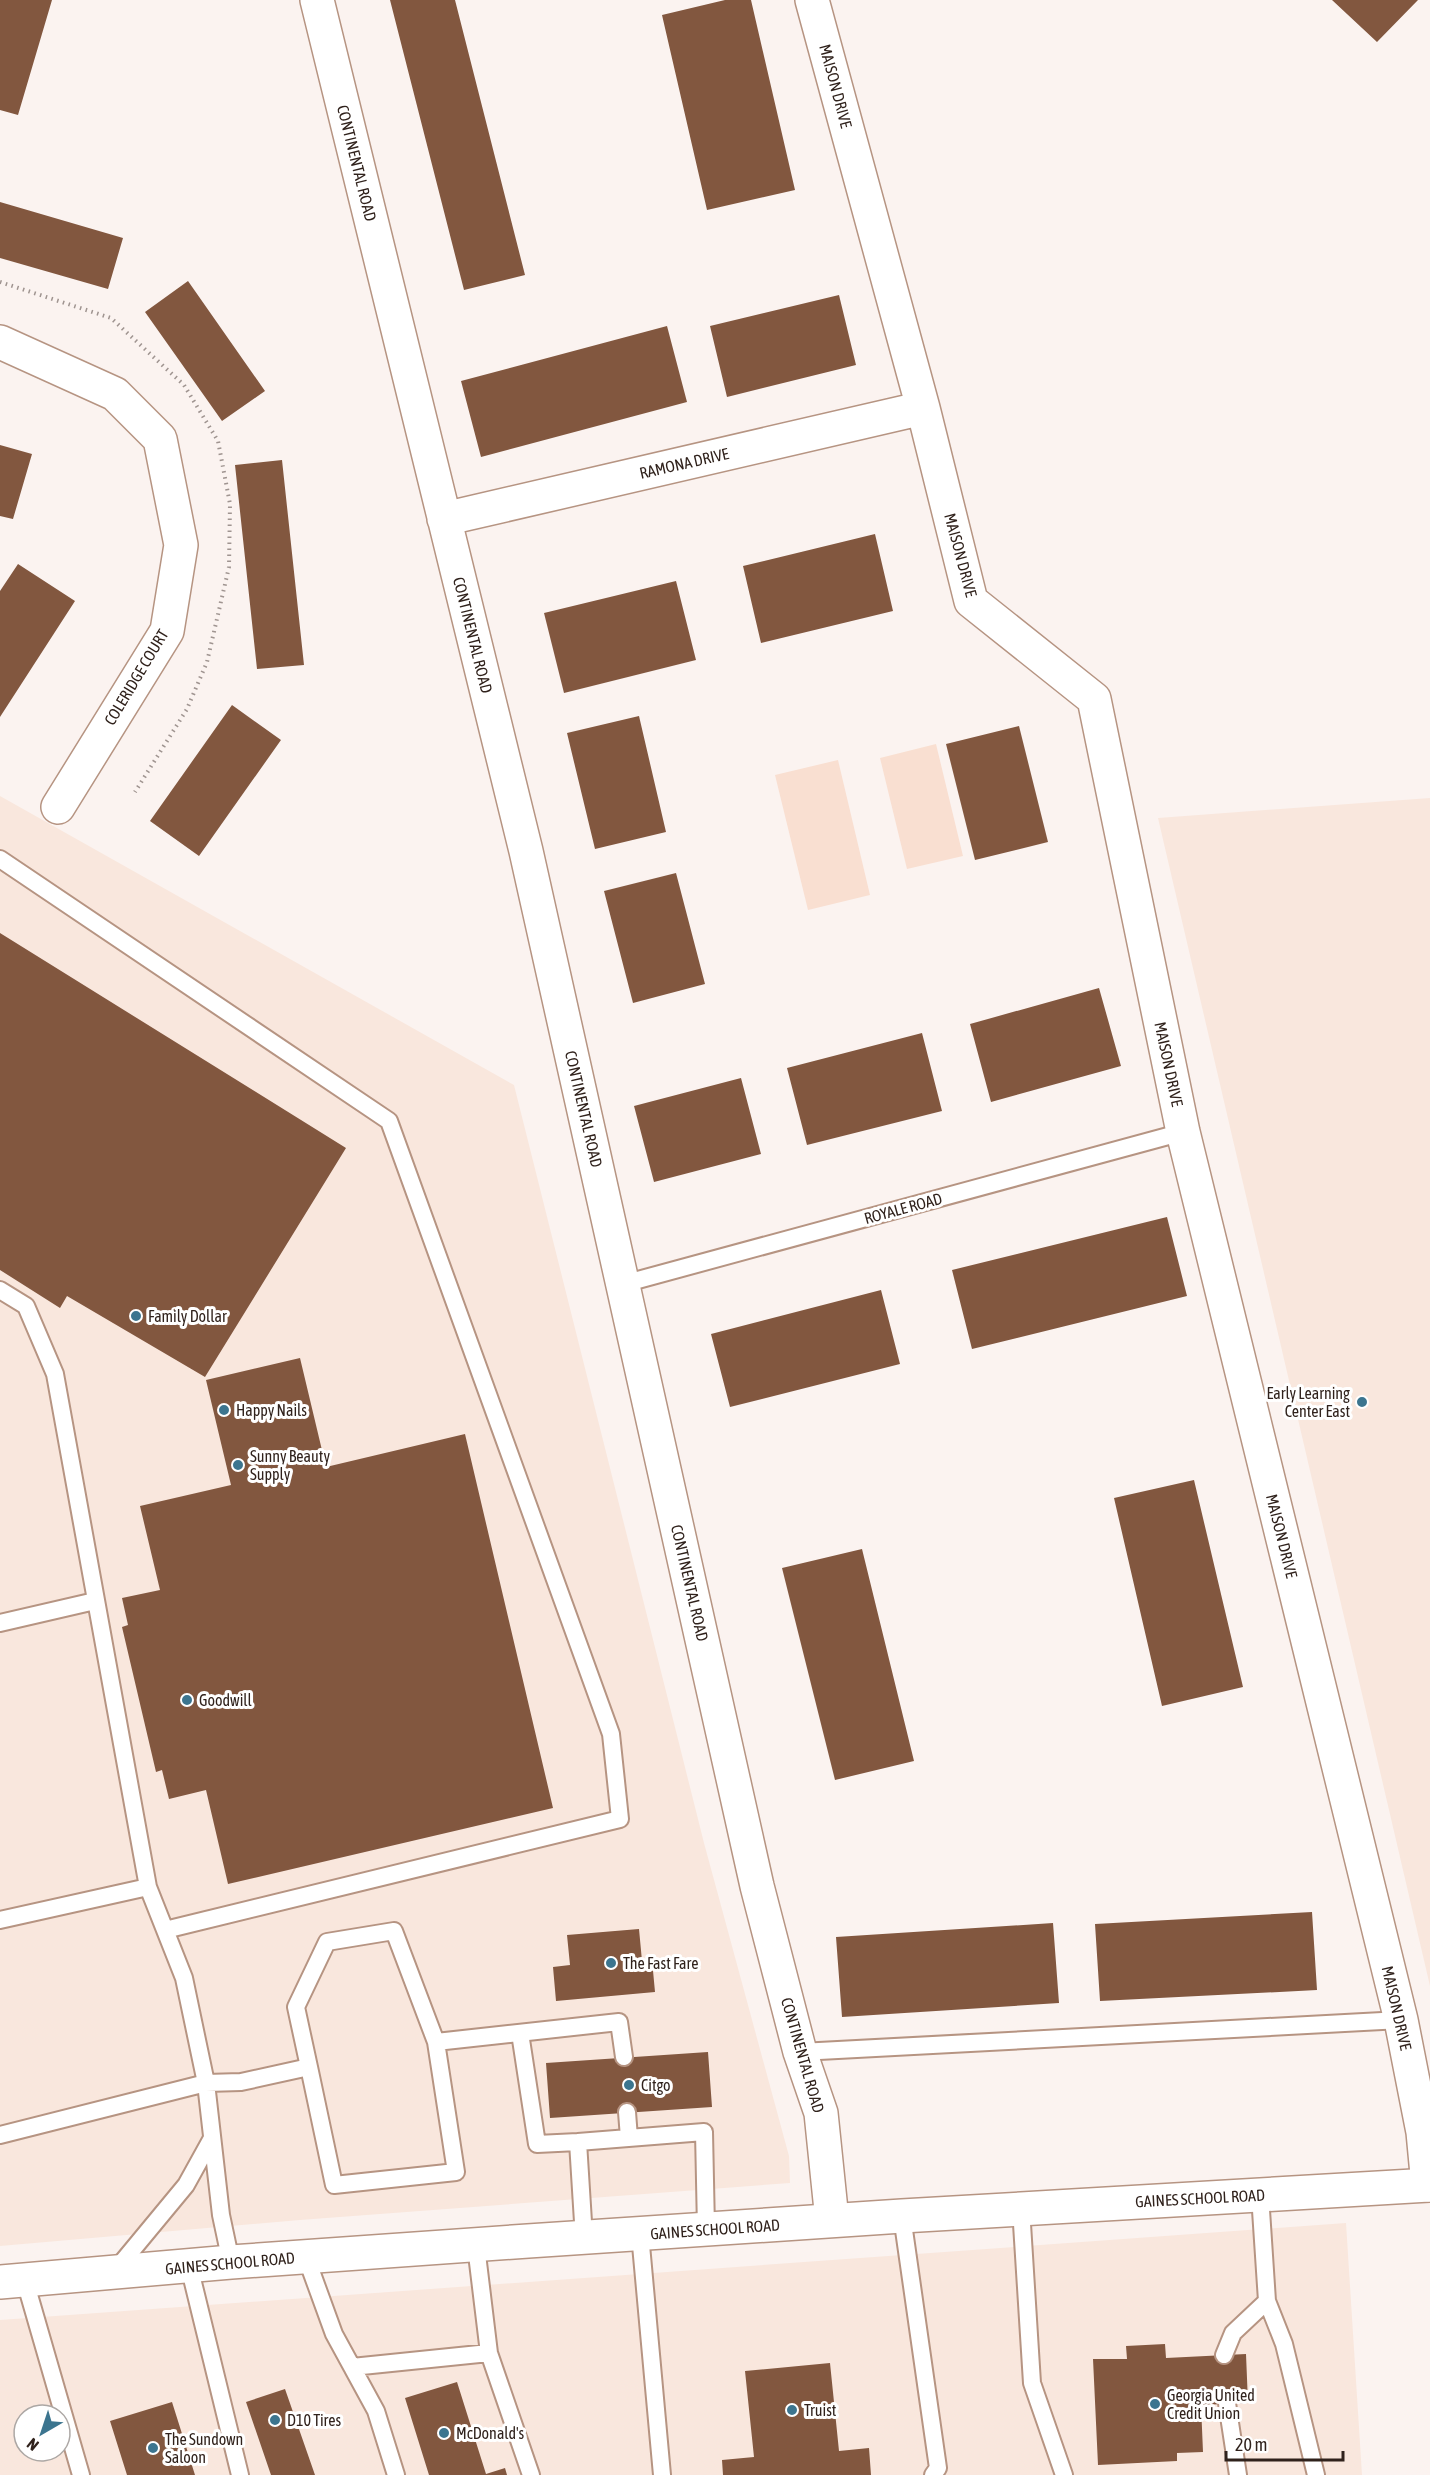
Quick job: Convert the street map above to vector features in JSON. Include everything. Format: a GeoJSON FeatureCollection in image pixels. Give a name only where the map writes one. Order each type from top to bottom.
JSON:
{"type":"FeatureCollection","features":[{"type":"Feature","properties":{"kind":"street","name":"CONTINENTAL ROAD"},"geometry":{"type":"LineString","coordinates":[[317,0],[526,850],[757,1886],[801,2052],[821,2113],[832,2220]]}},
{"type":"Feature","properties":{"kind":"street","name":"MAISON DRIVE"},"geometry":{"type":"LineString","coordinates":[[812,0],[923,408],[970,601],[1094,699],[1183,1132],[1401,2020],[1423,2132],[1429,2185]]}},
{"type":"Feature","properties":{"kind":"street","name":"COLERIDGE COURT"},"geometry":{"type":"LineString","coordinates":[[0,342],[115,394],[160,440],[182,545],[167,631],[58,807]]}},
{"type":"Feature","properties":{"kind":"street","name":"RAMONA DRIVE"},"geometry":{"type":"LineString","coordinates":[[444,519],[923,408]]}},
{"type":"Feature","properties":{"kind":"street","name":"GAINES SCHOOL ROAD"},"geometry":{"type":"LineString","coordinates":[[13,2282],[231,2262],[832,2220],[1429,2185]]}},
{"type":"Feature","properties":{"kind":"lane"},"geometry":{"type":"LineString","coordinates":[[0,859],[389,1121],[611,1734],[620,1819],[165,1930]]}},
{"type":"Feature","properties":{"kind":"lane","name":"ROYALE ROAD"},"geometry":{"type":"LineString","coordinates":[[623,1284],[1183,1132]]}},
{"type":"Feature","properties":{"kind":"lane"},"geometry":{"type":"LineString","coordinates":[[0,1290],[26,1306],[55,1374],[147,1887],[184,1977],[206,2083],[221,2215],[231,2262]]}},
{"type":"Feature","properties":{"kind":"lane"},"geometry":{"type":"LineString","coordinates":[[0,1623],[96,1600]]}},
{"type":"Feature","properties":{"kind":"lane"},"geometry":{"type":"LineString","coordinates":[[0,1920],[147,1887]]}},
{"type":"Feature","properties":{"kind":"lane"},"geometry":{"type":"LineString","coordinates":[[394,1931],[436,2042],[456,2172],[334,2185],[309,2067],[296,2007],[327,1942],[394,1931]]}},
{"type":"Feature","properties":{"kind":"lane"},"geometry":{"type":"LineString","coordinates":[[801,2052],[1401,2020]]}},
{"type":"Feature","properties":{"kind":"lane"},"geometry":{"type":"LineString","coordinates":[[436,2042],[620,2022],[624,2057]]}},
{"type":"Feature","properties":{"kind":"lane"},"geometry":{"type":"LineString","coordinates":[[520,2033],[537,2144],[704,2132],[706,2229]]}},
{"type":"Feature","properties":{"kind":"lane"},"geometry":{"type":"LineString","coordinates":[[0,2135],[206,2083],[241,2082],[309,2067]]}},
{"type":"Feature","properties":{"kind":"lane"},"geometry":{"type":"LineString","coordinates":[[627,2112],[629,2138]]}},
{"type":"Feature","properties":{"kind":"lane"},"geometry":{"type":"LineString","coordinates":[[113,2273],[186,2185],[212,2138]]}},
{"type":"Feature","properties":{"kind":"lane"},"geometry":{"type":"LineString","coordinates":[[578,2142],[584,2238]]}},
{"type":"Feature","properties":{"kind":"lane"},"geometry":{"type":"LineString","coordinates":[[1260,2195],[1267,2301],[1284,2344],[1316,2475]]}},
{"type":"Feature","properties":{"kind":"lane"},"geometry":{"type":"LineString","coordinates":[[1021,2208],[1032,2383],[1064,2475]]}},
{"type":"Feature","properties":{"kind":"lane"},"geometry":{"type":"LineString","coordinates":[[903,2216],[937,2473]]}},
{"type":"Feature","properties":{"kind":"lane"},"geometry":{"type":"LineString","coordinates":[[640,2234],[662,2475]]}},
{"type":"Feature","properties":{"kind":"lane"},"geometry":{"type":"LineString","coordinates":[[476,2246],[489,2353],[531,2475]]}},
{"type":"Feature","properties":{"kind":"lane"},"geometry":{"type":"LineString","coordinates":[[306,2257],[334,2334],[376,2411],[396,2475]]}},
{"type":"Feature","properties":{"kind":"lane"},"geometry":{"type":"LineString","coordinates":[[189,2266],[240,2475]]}},
{"type":"Feature","properties":{"kind":"lane"},"geometry":{"type":"LineString","coordinates":[[13,2282],[81,2475]]}},
{"type":"Feature","properties":{"kind":"lane"},"geometry":{"type":"LineString","coordinates":[[1224,2355],[1233,2333],[1267,2301]]}},
{"type":"Feature","properties":{"kind":"lane"},"geometry":{"type":"LineString","coordinates":[[352,2367],[489,2353]]}},
{"type":"Feature","properties":{"kind":"lane"},"geometry":{"type":"LineString","coordinates":[[1227,2403],[1238,2475]]}},
{"type":"Feature","properties":{"kind":"shaded area"},"geometry":{"type":"Polygon","coordinates":[[[936,744],[963,856],[907,869],[880,758],[936,744]]]}},
{"type":"Feature","properties":{"kind":"shaded area"},"geometry":{"type":"Polygon","coordinates":[[[838,760],[870,895],[808,910],[775,775],[838,760]]]}},
{"type":"Feature","properties":{"kind":"shaded area"},"geometry":{"type":"Polygon","coordinates":[[[0,796],[514,1085],[704,1843],[789,2156],[790,2183],[300,2220],[0,2246],[0,796]]]}},
{"type":"Feature","properties":{"kind":"shaded area","name":"Early Learning Center East"},"geometry":{"type":"Polygon","coordinates":[[[1430,798],[1430,1986],[1158,818],[1430,798]]]}},
{"type":"Feature","properties":{"kind":"shaded area"},"geometry":{"type":"Polygon","coordinates":[[[1346,2223],[1362,2475],[0,2475],[0,2320],[1346,2223]]]}},
{"type":"Feature","properties":{"kind":"building"},"geometry":{"type":"Polygon","coordinates":[[[0,0],[52,0],[18,115],[0,110],[0,0]]]}},
{"type":"Feature","properties":{"kind":"building"},"geometry":{"type":"Polygon","coordinates":[[[390,0],[455,0],[525,275],[464,290],[390,0]]]}},
{"type":"Feature","properties":{"kind":"building"},"geometry":{"type":"Polygon","coordinates":[[[725,0],[751,0],[795,190],[707,210],[662,15],[725,0]]]}},
{"type":"Feature","properties":{"kind":"building"},"geometry":{"type":"Polygon","coordinates":[[[1332,0],[1418,0],[1377,42],[1332,0]]]}},
{"type":"Feature","properties":{"kind":"building"},"geometry":{"type":"Polygon","coordinates":[[[0,202],[123,238],[108,289],[0,258],[0,202]]]}},
{"type":"Feature","properties":{"kind":"building"},"geometry":{"type":"Polygon","coordinates":[[[188,281],[265,391],[222,421],[145,312],[188,281]]]}},
{"type":"Feature","properties":{"kind":"building"},"geometry":{"type":"Polygon","coordinates":[[[839,295],[856,365],[727,397],[710,326],[839,295]]]}},
{"type":"Feature","properties":{"kind":"building"},"geometry":{"type":"Polygon","coordinates":[[[667,326],[687,402],[481,457],[461,381],[667,326]]]}},
{"type":"Feature","properties":{"kind":"building"},"geometry":{"type":"Polygon","coordinates":[[[0,445],[32,454],[13,519],[0,516],[0,445]]]}},
{"type":"Feature","properties":{"kind":"building"},"geometry":{"type":"Polygon","coordinates":[[[282,460],[304,665],[257,669],[235,465],[282,460]]]}},
{"type":"Feature","properties":{"kind":"building"},"geometry":{"type":"Polygon","coordinates":[[[875,534],[893,611],[761,643],[743,566],[875,534]]]}},
{"type":"Feature","properties":{"kind":"building"},"geometry":{"type":"Polygon","coordinates":[[[18,564],[75,601],[0,717],[0,591],[18,564]]]}},
{"type":"Feature","properties":{"kind":"building"},"geometry":{"type":"Polygon","coordinates":[[[676,581],[696,660],[564,693],[544,613],[676,581]]]}},
{"type":"Feature","properties":{"kind":"building"},"geometry":{"type":"Polygon","coordinates":[[[232,705],[281,740],[199,856],[150,821],[232,705]]]}},
{"type":"Feature","properties":{"kind":"building"},"geometry":{"type":"Polygon","coordinates":[[[639,716],[666,832],[595,849],[567,733],[639,716]]]}},
{"type":"Feature","properties":{"kind":"building"},"geometry":{"type":"Polygon","coordinates":[[[1019,726],[1048,842],[975,860],[946,744],[1019,726]]]}},
{"type":"Feature","properties":{"kind":"building"},"geometry":{"type":"Polygon","coordinates":[[[676,873],[705,984],[633,1003],[604,891],[676,873]]]}},
{"type":"Feature","properties":{"kind":"building"},"geometry":{"type":"Polygon","coordinates":[[[0,933],[346,1148],[205,1377],[67,1296],[60,1308],[0,1270],[0,933]]]}},
{"type":"Feature","properties":{"kind":"building"},"geometry":{"type":"Polygon","coordinates":[[[1099,988],[1121,1066],[991,1102],[970,1024],[1099,988]]]}},
{"type":"Feature","properties":{"kind":"building"},"geometry":{"type":"Polygon","coordinates":[[[922,1033],[942,1111],[807,1145],[787,1068],[922,1033]]]}},
{"type":"Feature","properties":{"kind":"building"},"geometry":{"type":"Polygon","coordinates":[[[741,1078],[761,1154],[654,1182],[634,1106],[741,1078]]]}},
{"type":"Feature","properties":{"kind":"building"},"geometry":{"type":"Polygon","coordinates":[[[1167,1217],[1187,1296],[972,1349],[952,1270],[1167,1217]]]}},
{"type":"Feature","properties":{"kind":"building"},"geometry":{"type":"Polygon","coordinates":[[[881,1290],[900,1364],[730,1407],[711,1334],[881,1290]]]}},
{"type":"Feature","properties":{"kind":"building"},"geometry":{"type":"Polygon","coordinates":[[[300,1358],[326,1467],[465,1434],[553,1808],[228,1884],[206,1790],[169,1799],[162,1770],[156,1772],[122,1627],[128,1625],[122,1598],[160,1590],[140,1506],[231,1485],[206,1380],[300,1358]]]}},
{"type":"Feature","properties":{"kind":"building"},"geometry":{"type":"Polygon","coordinates":[[[1194,1480],[1243,1687],[1162,1706],[1114,1498],[1194,1480]]]}},
{"type":"Feature","properties":{"kind":"building"},"geometry":{"type":"Polygon","coordinates":[[[862,1549],[914,1761],[835,1780],[782,1568],[862,1549]]]}},
{"type":"Feature","properties":{"kind":"building"},"geometry":{"type":"Polygon","coordinates":[[[1312,1912],[1317,1990],[1100,2001],[1095,1924],[1312,1912]]]}},
{"type":"Feature","properties":{"kind":"building"},"geometry":{"type":"Polygon","coordinates":[[[1053,1923],[1059,2003],[842,2017],[836,1937],[1053,1923]]]}},
{"type":"Feature","properties":{"kind":"building","name":"The Fast Fare"},"geometry":{"type":"Polygon","coordinates":[[[639,1929],[642,1961],[652,1960],[655,1992],[556,2001],[553,1967],[570,1965],[567,1935],[639,1929]]]}},
{"type":"Feature","properties":{"kind":"building","name":"Citgo"},"geometry":{"type":"Polygon","coordinates":[[[708,2052],[712,2107],[550,2118],[546,2063],[708,2052]]]}},
{"type":"Feature","properties":{"kind":"building","name":"Georgia United Credit Union"},"geometry":{"type":"Polygon","coordinates":[[[1165,2344],[1166,2358],[1246,2354],[1248,2403],[1201,2405],[1203,2452],[1177,2453],[1177,2461],[1098,2465],[1093,2359],[1127,2359],[1126,2346],[1165,2344]]]}},
{"type":"Feature","properties":{"kind":"building","name":"Truist"},"geometry":{"type":"Polygon","coordinates":[[[830,2363],[839,2451],[869,2448],[871,2475],[723,2475],[722,2460],[754,2457],[745,2371],[830,2363]]]}},
{"type":"Feature","properties":{"kind":"building","name":"McDonald's"},"geometry":{"type":"Polygon","coordinates":[[[457,2382],[486,2474],[505,2468],[507,2475],[429,2475],[405,2398],[457,2382]]]}},
{"type":"Feature","properties":{"kind":"building"},"geometry":{"type":"Polygon","coordinates":[[[285,2389],[315,2475],[271,2475],[246,2402],[285,2389]]]}},
{"type":"Feature","properties":{"kind":"building","name":"The Sundown Saloon"},"geometry":{"type":"Polygon","coordinates":[[[172,2402],[195,2475],[127,2475],[110,2421],[172,2402]]]}},
{"type":"Feature","properties":{"kind":"place","name":"Family Dollar"},"geometry":{"type":"Point","coordinates":[136,1316]}},
{"type":"Feature","properties":{"kind":"place","name":"Early Learning Center East"},"geometry":{"type":"Point","coordinates":[1362,1402]}},
{"type":"Feature","properties":{"kind":"place","name":"Happy Nails"},"geometry":{"type":"Point","coordinates":[224,1410]}},
{"type":"Feature","properties":{"kind":"place","name":"Sunny Beauty Supply"},"geometry":{"type":"Point","coordinates":[238,1465]}},
{"type":"Feature","properties":{"kind":"place","name":"Goodwill"},"geometry":{"type":"Point","coordinates":[187,1700]}},
{"type":"Feature","properties":{"kind":"place","name":"The Fast Fare"},"geometry":{"type":"Point","coordinates":[611,1963]}},
{"type":"Feature","properties":{"kind":"place","name":"Citgo"},"geometry":{"type":"Point","coordinates":[629,2085]}},
{"type":"Feature","properties":{"kind":"place","name":"Georgia United Credit Union"},"geometry":{"type":"Point","coordinates":[1155,2404]}},
{"type":"Feature","properties":{"kind":"place","name":"Truist"},"geometry":{"type":"Point","coordinates":[792,2410]}},
{"type":"Feature","properties":{"kind":"place","name":"D10 Tires"},"geometry":{"type":"Point","coordinates":[275,2420]}},
{"type":"Feature","properties":{"kind":"place","name":"McDonald's"},"geometry":{"type":"Point","coordinates":[444,2433]}},
{"type":"Feature","properties":{"kind":"place","name":"The Sundown Saloon"},"geometry":{"type":"Point","coordinates":[153,2448]}}]}
